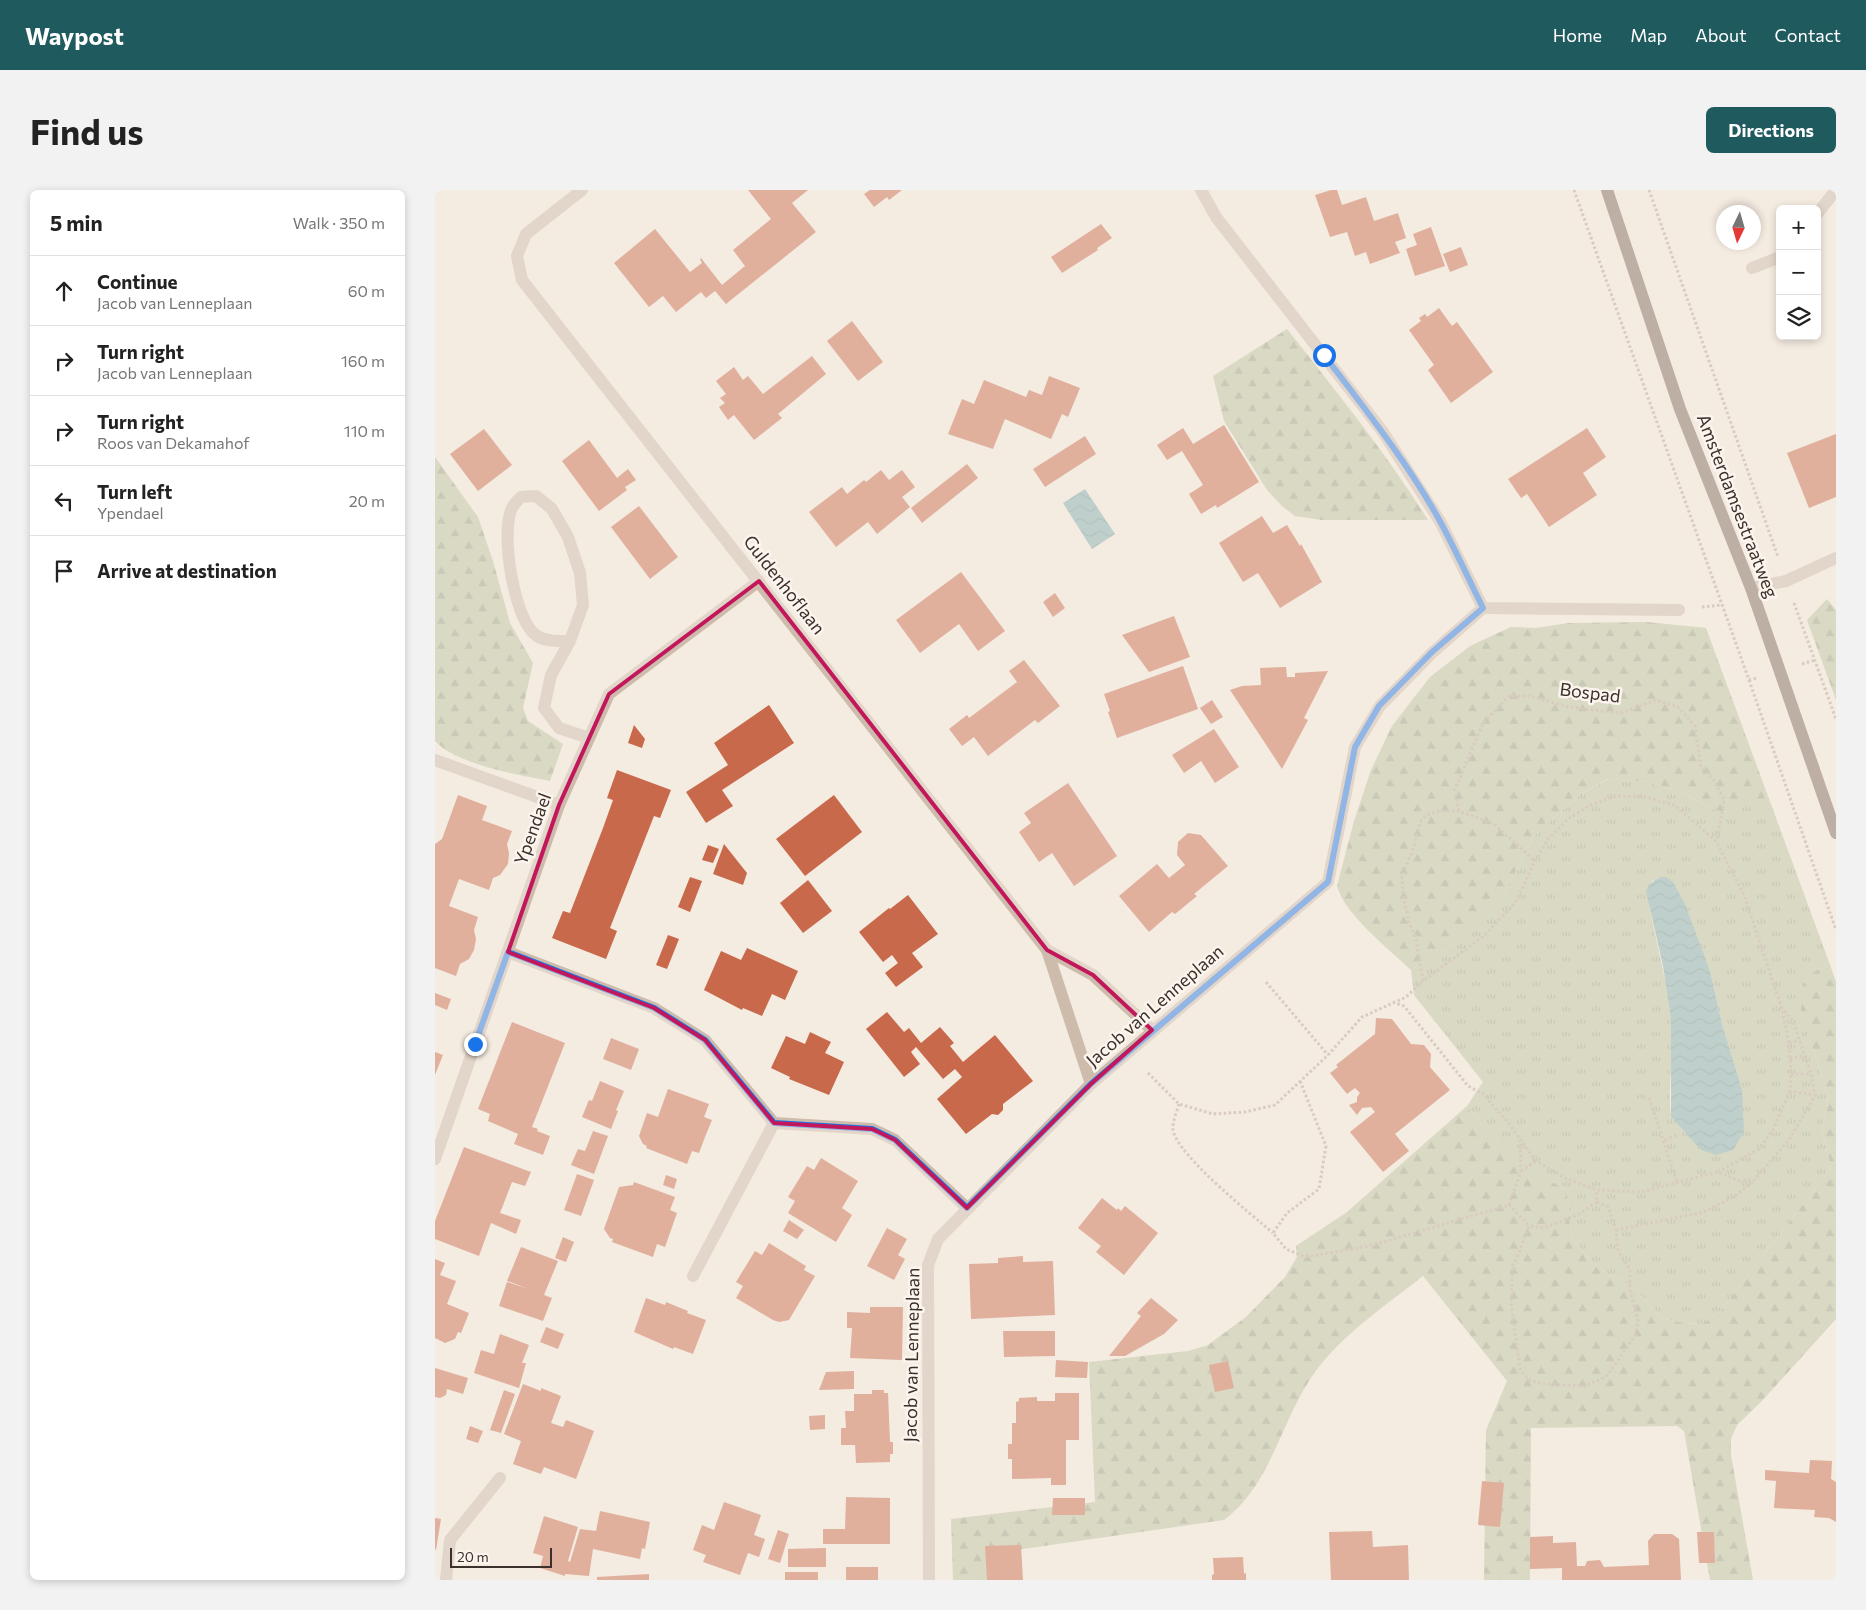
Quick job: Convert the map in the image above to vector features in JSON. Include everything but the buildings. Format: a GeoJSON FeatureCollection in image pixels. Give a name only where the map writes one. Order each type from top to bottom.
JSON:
{"type":"FeatureCollection","features":[{"type":"Feature","properties":{"kind":"main road","name":"Amsterdamsestraatweg"},"geometry":{"type":"LineString","coordinates":[[1607,190],[1680,410],[1751,588],[1836,833]]}},
{"type":"Feature","properties":{"kind":"street","name":"Guldenhoflaan"},"geometry":{"type":"LineString","coordinates":[[582,190],[526,234],[517,256],[523,280],[1047,950],[1091,1084]]}},
{"type":"Feature","properties":{"kind":"street"},"geometry":{"type":"LineString","coordinates":[[1201,190],[1216,217],[1383,432],[1441,523],[1483,608],[1679,610]]}},
{"type":"Feature","properties":{"kind":"street"},"geometry":{"type":"LineString","coordinates":[[1821,209],[1835,190]]}},
{"type":"Feature","properties":{"kind":"street"},"geometry":{"type":"LineString","coordinates":[[1752,268],[1776,259]]}},
{"type":"Feature","properties":{"kind":"street"},"geometry":{"type":"LineString","coordinates":[[570,641],[547,640],[536,635],[527,626],[513,585],[507,540],[508,523],[513,506],[521,497],[536,496],[552,509],[568,537],[580,573],[583,605],[570,641],[551,675],[545,708],[559,728],[589,738]]}},
{"type":"Feature","properties":{"kind":"street"},"geometry":{"type":"LineString","coordinates":[[1751,588],[1786,581],[1836,558]]}},
{"type":"Feature","properties":{"kind":"street","name":"Ypendael"},"geometry":{"type":"LineString","coordinates":[[435,1157],[559,805],[609,694],[759,581]]}},
{"type":"Feature","properties":{"kind":"street","name":"Jacob van Lenneplaan"},"geometry":{"type":"LineString","coordinates":[[929,1580],[928,1265],[938,1238],[1091,1084],[1152,1030],[1328,882],[1355,747],[1379,706],[1432,652],[1483,608]]}},
{"type":"Feature","properties":{"kind":"street"},"geometry":{"type":"LineString","coordinates":[[435,760],[559,805]]}},
{"type":"Feature","properties":{"kind":"street","name":"Guldenhoflaan"},"geometry":{"type":"LineString","coordinates":[[1047,950],[1093,975],[1152,1030]]}},
{"type":"Feature","properties":{"kind":"street"},"geometry":{"type":"LineString","coordinates":[[508,952],[654,1008],[705,1040],[774,1123],[872,1129],[895,1140],[967,1208]]}},
{"type":"Feature","properties":{"kind":"street"},"geometry":{"type":"LineString","coordinates":[[693,1276],[774,1123]]}},
{"type":"Feature","properties":{"kind":"street"},"geometry":{"type":"LineString","coordinates":[[446,1580],[450,1540],[500,1478]]}},
{"type":"Feature","properties":{"kind":"path"},"geometry":{"type":"LineString","coordinates":[[1574,190],[1721,605]]}},
{"type":"Feature","properties":{"kind":"path"},"geometry":{"type":"LineString","coordinates":[[1649,190],[1836,719]]}},
{"type":"Feature","properties":{"kind":"path"},"geometry":{"type":"LineString","coordinates":[[1749,680],[1836,930]]}},
{"type":"Feature","properties":{"kind":"path","name":"Bospad"},"geometry":{"type":"LineString","coordinates":[[1459,811],[1455,789],[1483,723],[1509,696],[1529,696],[1569,707],[1621,713],[1656,700],[1678,707],[1695,726],[1701,768],[1714,780],[1724,800],[1717,841]]}},
{"type":"Feature","properties":{"kind":"path"},"geometry":{"type":"LineString","coordinates":[[1148,1074],[1179,1104],[1213,1114],[1245,1112],[1275,1105],[1327,1055],[1362,1016],[1393,1002],[1406,998],[1423,981],[1485,935],[1515,903],[1548,839],[1569,819],[1591,805],[1615,796],[1646,797],[1673,805],[1717,841],[1744,895],[1781,1006],[1789,1043],[1790,1091],[1773,1130],[1759,1149],[1718,1172],[1641,1192],[1597,1190],[1567,1179],[1536,1161],[1507,1122],[1483,1094],[1468,1086],[1404,1006],[1393,1002]]}},
{"type":"Feature","properties":{"kind":"path"},"geometry":{"type":"LineString","coordinates":[[1423,981],[1415,935],[1409,923],[1405,904],[1402,877],[1414,846],[1420,822],[1427,815],[1440,811],[1459,811],[1495,824],[1535,861]]}},
{"type":"Feature","properties":{"kind":"path"},"geometry":{"type":"LineString","coordinates":[[1266,982],[1327,1055]]}},
{"type":"Feature","properties":{"kind":"path"},"geometry":{"type":"LineString","coordinates":[[1616,1230],[1704,1212],[1735,1196],[1754,1180],[1789,1140],[1815,1095],[1811,1074],[1803,1056],[1793,1021],[1781,1006]]}},
{"type":"Feature","properties":{"kind":"path"},"geometry":{"type":"LineString","coordinates":[[1786,1032],[1795,1030]]}},
{"type":"Feature","properties":{"kind":"path"},"geometry":{"type":"LineString","coordinates":[[1789,1043],[1799,1040]]}},
{"type":"Feature","properties":{"kind":"path"},"geometry":{"type":"LineString","coordinates":[[1790,1059],[1803,1056]]}},
{"type":"Feature","properties":{"kind":"path"},"geometry":{"type":"LineString","coordinates":[[1791,1074],[1811,1074]]}},
{"type":"Feature","properties":{"kind":"path"},"geometry":{"type":"LineString","coordinates":[[1273,1233],[1287,1213],[1319,1189],[1326,1146],[1300,1080]]}},
{"type":"Feature","properties":{"kind":"path"},"geometry":{"type":"LineString","coordinates":[[1790,1091],[1815,1095]]}},
{"type":"Feature","properties":{"kind":"path"},"geometry":{"type":"LineString","coordinates":[[1649,1098],[1665,1140],[1677,1182]]}},
{"type":"Feature","properties":{"kind":"path"},"geometry":{"type":"LineString","coordinates":[[1179,1104],[1173,1128],[1177,1142],[1218,1186],[1273,1233],[1286,1249],[1305,1257],[1370,1246],[1509,1205]]}},
{"type":"Feature","properties":{"kind":"path"},"geometry":{"type":"LineString","coordinates":[[1665,1140],[1679,1134]]}},
{"type":"Feature","properties":{"kind":"path"},"geometry":{"type":"LineString","coordinates":[[1509,1205],[1521,1171],[1520,1140]]}},
{"type":"Feature","properties":{"kind":"path"},"geometry":{"type":"LineString","coordinates":[[1521,1171],[1536,1161]]}},
{"type":"Feature","properties":{"kind":"path"},"geometry":{"type":"LineString","coordinates":[[1718,1172],[1740,1181],[1754,1180]]}},
{"type":"Feature","properties":{"kind":"path"},"geometry":{"type":"LineString","coordinates":[[1597,1190],[1597,1202]]}},
{"type":"Feature","properties":{"kind":"path"},"geometry":{"type":"LineString","coordinates":[[1509,1205],[1529,1226],[1544,1228],[1579,1214],[1597,1202]]}},
{"type":"Feature","properties":{"kind":"path"},"geometry":{"type":"LineString","coordinates":[[1529,1226],[1513,1265],[1511,1302],[1520,1370],[1529,1380],[1544,1384],[1584,1386],[1606,1377],[1635,1336],[1638,1322],[1631,1289],[1630,1269],[1618,1251],[1616,1230],[1608,1206],[1597,1202]]}},
{"type":"Feature","properties":{"kind":"highlighted area"},"geometry":{"type":"Polygon","coordinates":[[[759,581],[1047,950],[1093,975],[1152,1030],[1091,1084],[967,1208],[895,1140],[872,1129],[774,1123],[705,1040],[654,1008],[508,952],[559,805],[609,694],[759,581]]]}},
{"type":"Feature","properties":{"kind":"green space"},"geometry":{"type":"Polygon","coordinates":[[[1287,329],[1378,446],[1428,520],[1322,520],[1295,516],[1282,506],[1267,490],[1224,421],[1213,376],[1287,329]]]}},
{"type":"Feature","properties":{"kind":"green space"},"geometry":{"type":"Polygon","coordinates":[[[435,457],[478,517],[493,561],[510,623],[533,663],[523,708],[528,721],[563,744],[550,781],[473,763],[458,757],[435,741],[435,457]]]}},
{"type":"Feature","properties":{"kind":"green space"},"geometry":{"type":"Polygon","coordinates":[[[1827,599],[1836,610],[1836,700],[1807,620],[1827,599]]]}},
{"type":"Feature","properties":{"kind":"green space"},"geometry":{"type":"Polygon","coordinates":[[[1647,622],[1706,628],[1768,796],[1728,812],[1715,810],[1685,794],[1647,782],[1608,779],[1579,795],[1534,836],[1503,896],[1483,919],[1456,943],[1411,970],[1358,920],[1341,897],[1337,886],[1354,821],[1371,770],[1392,726],[1430,677],[1470,646],[1511,627],[1536,628],[1569,623],[1647,622]]]}},
{"type":"Feature","properties":{"kind":"green space"},"geometry":{"type":"Polygon","coordinates":[[[1609,779],[1647,782],[1685,794],[1715,810],[1727,812],[1768,796],[1829,962],[1811,974],[1801,987],[1801,1015],[1829,1097],[1822,1132],[1831,1168],[1719,1313],[1701,1324],[1684,1323],[1662,1318],[1644,1298],[1622,1280],[1608,1274],[1591,1262],[1571,1237],[1567,1190],[1514,1162],[1467,1106],[1483,1082],[1414,995],[1411,970],[1456,943],[1503,896],[1534,836],[1579,795],[1609,779]],[[1653,880],[1647,887],[1669,1003],[1672,1032],[1671,1117],[1685,1132],[1723,1028],[1710,971],[1653,880]]]}},
{"type":"Feature","properties":{"kind":"green space"},"geometry":{"type":"Polygon","coordinates":[[[1829,962],[1836,982],[1836,1319],[1761,1402],[1737,1425],[1731,1439],[1731,1455],[1753,1580],[1710,1580],[1684,1431],[1677,1426],[1531,1428],[1530,1580],[1484,1580],[1486,1430],[1507,1381],[1423,1276],[1352,1332],[1326,1358],[1303,1390],[1265,1470],[1254,1488],[1224,1520],[1002,1552],[1002,1580],[953,1580],[951,1519],[1095,1502],[1089,1362],[1188,1351],[1208,1345],[1246,1317],[1285,1277],[1297,1257],[1296,1246],[1347,1212],[1467,1106],[1514,1162],[1567,1190],[1571,1237],[1591,1262],[1608,1274],[1622,1280],[1644,1298],[1662,1318],[1684,1323],[1701,1324],[1719,1313],[1831,1168],[1822,1132],[1829,1097],[1801,1015],[1801,987],[1811,974],[1829,962]]]}},
{"type":"Feature","properties":{"kind":"water"},"geometry":{"type":"Polygon","coordinates":[[[1085,489],[1115,534],[1092,549],[1063,503],[1085,489]]]}},
{"type":"Feature","properties":{"kind":"water"},"geometry":{"type":"Polygon","coordinates":[[[1661,877],[1666,877],[1673,882],[1685,904],[1710,971],[1723,1028],[1742,1090],[1744,1132],[1733,1150],[1716,1155],[1701,1150],[1671,1117],[1671,1019],[1663,966],[1646,891],[1649,884],[1661,877]]]}},
{"type":"Feature","properties":{"kind":"route"},"geometry":{"type":"LineString","coordinates":[[475,1044],[508,952],[654,1008],[705,1040],[774,1123],[872,1129],[895,1140],[967,1208],[1091,1084],[1152,1030],[1328,882],[1355,747],[1379,706],[1432,652],[1483,608],[1441,523],[1383,432],[1324,355]]}}]}
